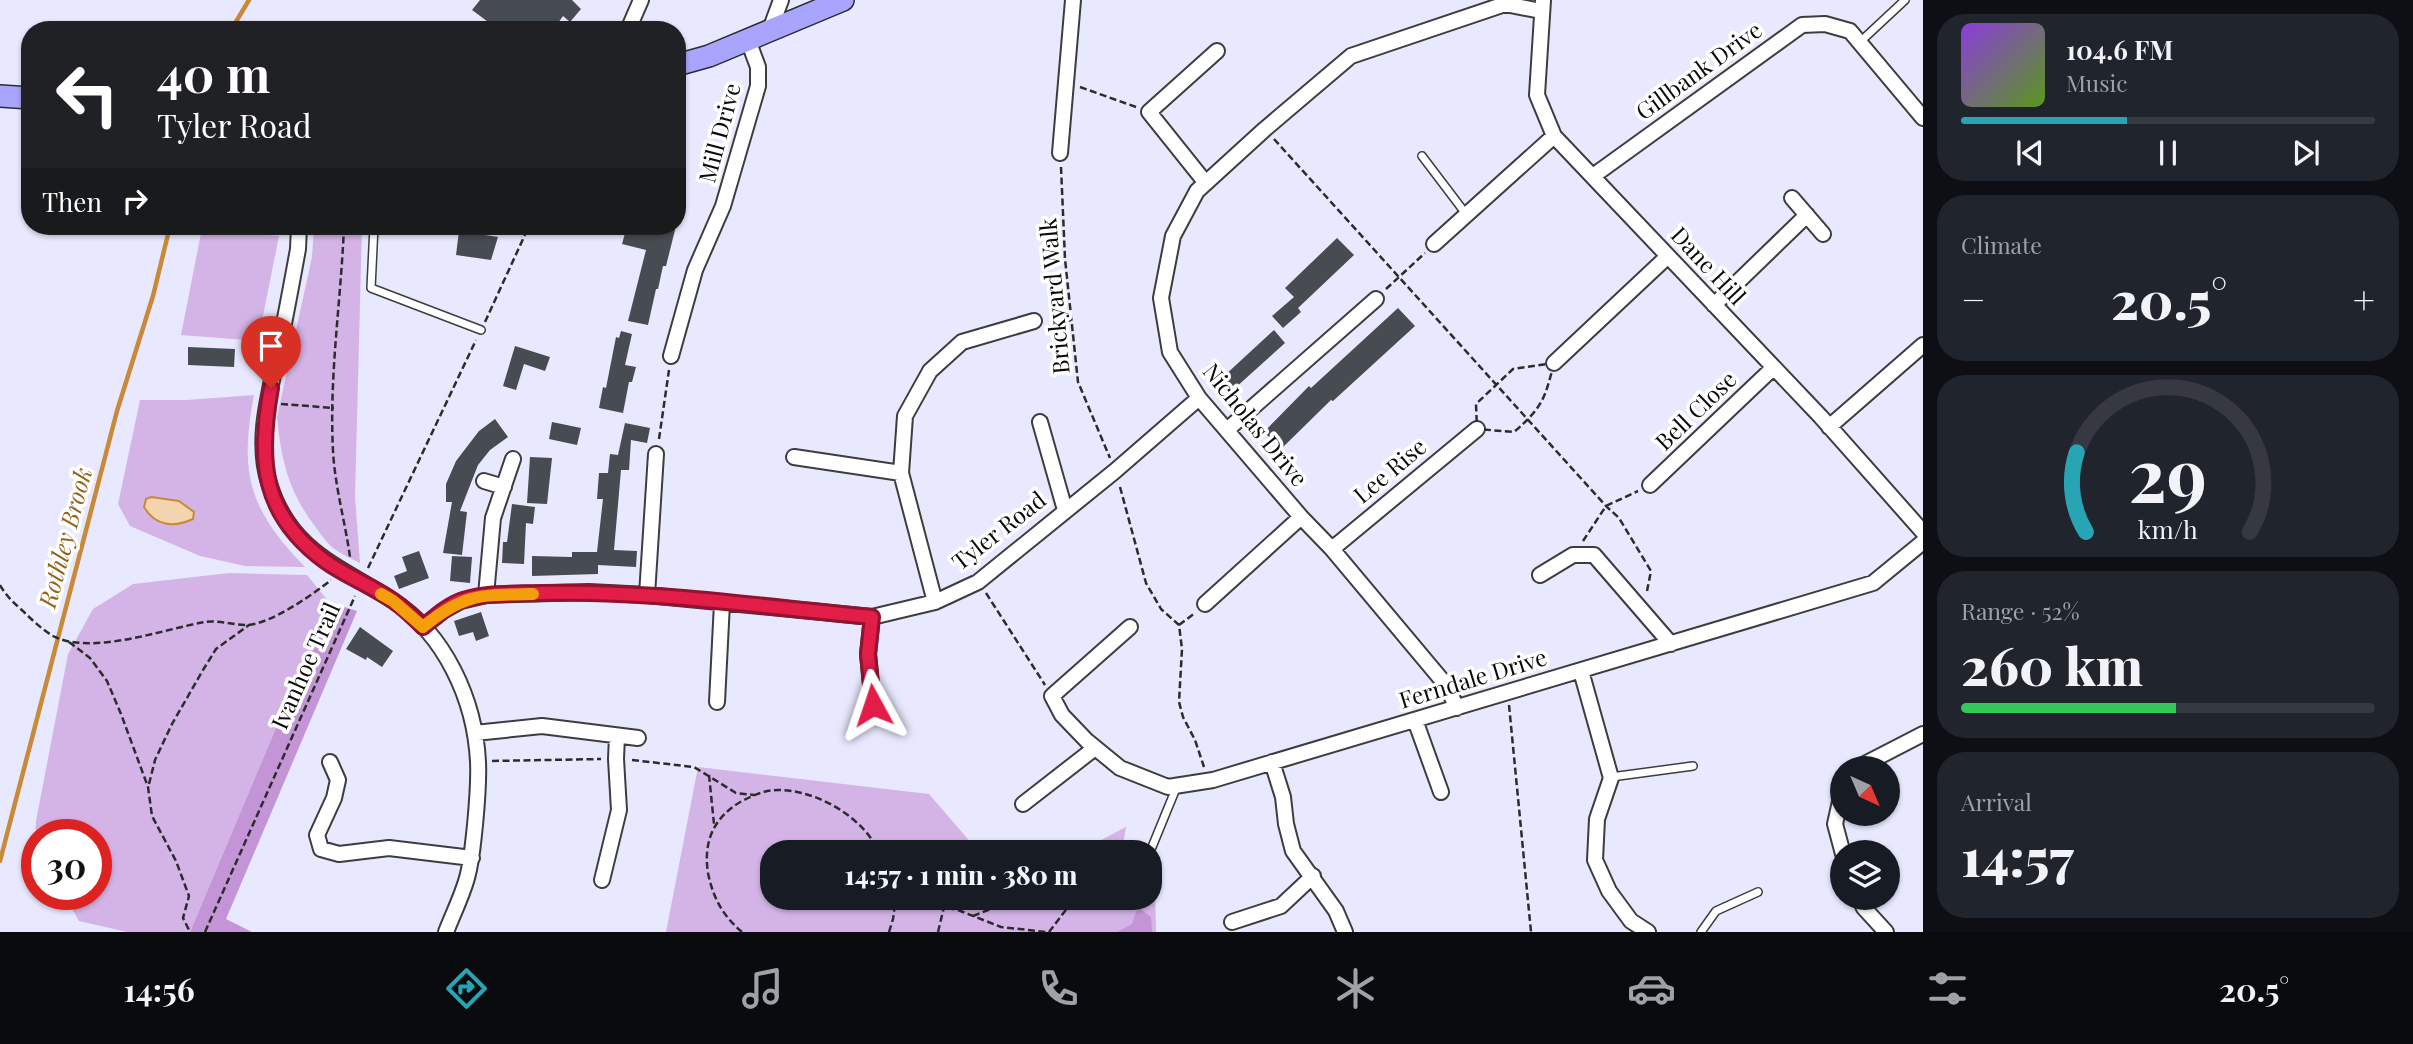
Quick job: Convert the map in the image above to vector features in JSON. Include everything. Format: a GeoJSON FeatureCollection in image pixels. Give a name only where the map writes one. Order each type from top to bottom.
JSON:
{"type":"FeatureCollection","features":[{"type":"Feature","properties":{"kind":"street"},"geometry":{"type":"LineString","coordinates":[[632,21],[641,0]]}},
{"type":"Feature","properties":{"kind":"street"},"geometry":{"type":"LineString","coordinates":[[770,30],[781,0]]}},
{"type":"Feature","properties":{"kind":"street"},"geometry":{"type":"LineString","coordinates":[[686,63],[709,57],[843,0]]}},
{"type":"Feature","properties":{"kind":"street"},"geometry":{"type":"LineString","coordinates":[[1060,153],[1073,0]]}},
{"type":"Feature","properties":{"kind":"street","name":"Nicholas Drive"},"geometry":{"type":"LineString","coordinates":[[1457,708],[1446,685],[1332,549],[1301,517],[1199,398],[1170,352],[1161,298],[1173,236],[1197,191],[1351,56],[1505,4],[1542,6]]}},
{"type":"Feature","properties":{"kind":"street","name":"Dane Hill"},"geometry":{"type":"LineString","coordinates":[[1542,6],[1537,95],[1554,136],[1829,427],[1923,532]]}},
{"type":"Feature","properties":{"kind":"street","name":"Gillbank Drive"},"geometry":{"type":"LineString","coordinates":[[1593,176],[1802,25],[1825,24],[1850,30],[1923,118]]}},
{"type":"Feature","properties":{"kind":"street","name":"Mill Drive"},"geometry":{"type":"LineString","coordinates":[[671,356],[695,271],[723,206],[758,86],[758,67],[748,40]]}},
{"type":"Feature","properties":{"kind":"street"},"geometry":{"type":"LineString","coordinates":[[1205,182],[1149,112],[1217,51]]}},
{"type":"Feature","properties":{"kind":"street"},"geometry":{"type":"LineString","coordinates":[[0,96],[21,97]]}},
{"type":"Feature","properties":{"kind":"street"},"geometry":{"type":"LineString","coordinates":[[1434,244],[1554,136]]}},
{"type":"Feature","properties":{"kind":"street"},"geometry":{"type":"LineString","coordinates":[[1792,198],[1823,234]]}},
{"type":"Feature","properties":{"kind":"street"},"geometry":{"type":"LineString","coordinates":[[1714,305],[1807,215]]}},
{"type":"Feature","properties":{"kind":"street"},"geometry":{"type":"LineString","coordinates":[[299,235],[268,403],[263,438],[264,462],[278,507],[290,527],[308,547],[393,601],[423,627],[454,669],[474,733],[478,761],[478,795],[472,858],[446,932]]}},
{"type":"Feature","properties":{"kind":"street"},"geometry":{"type":"LineString","coordinates":[[1554,363],[1667,257]]}},
{"type":"Feature","properties":{"kind":"street"},"geometry":{"type":"LineString","coordinates":[[1228,429],[1376,299]]}},
{"type":"Feature","properties":{"kind":"street"},"geometry":{"type":"LineString","coordinates":[[935,602],[901,473],[905,416],[930,371],[962,342],[1034,321]]}},
{"type":"Feature","properties":{"kind":"street"},"geometry":{"type":"LineString","coordinates":[[1829,427],[1923,345]]}},
{"type":"Feature","properties":{"kind":"street","name":"Bell Close"},"geometry":{"type":"LineString","coordinates":[[1650,485],[1772,369]]}},
{"type":"Feature","properties":{"kind":"street","name":"Tyler Road"},"geometry":{"type":"LineString","coordinates":[[423,627],[461,601],[486,595],[589,592],[647,595],[872,617],[935,602],[978,582],[1115,471],[1199,398]]}},
{"type":"Feature","properties":{"kind":"street"},"geometry":{"type":"LineString","coordinates":[[1040,422],[1065,510]]}},
{"type":"Feature","properties":{"kind":"street","name":"Lee Rise"},"geometry":{"type":"LineString","coordinates":[[1332,549],[1476,429]]}},
{"type":"Feature","properties":{"kind":"street"},"geometry":{"type":"LineString","coordinates":[[647,595],[656,454]]}},
{"type":"Feature","properties":{"kind":"street"},"geometry":{"type":"LineString","coordinates":[[794,457],[901,473]]}},
{"type":"Feature","properties":{"kind":"street"},"geometry":{"type":"LineString","coordinates":[[486,595],[493,518],[513,459]]}},
{"type":"Feature","properties":{"kind":"street"},"geometry":{"type":"LineString","coordinates":[[484,481],[504,487]]}},
{"type":"Feature","properties":{"kind":"street"},"geometry":{"type":"LineString","coordinates":[[1205,604],[1301,517]]}},
{"type":"Feature","properties":{"kind":"street","name":"Ferndale Drive"},"geometry":{"type":"LineString","coordinates":[[1052,696],[1062,715],[1095,748],[1120,768],[1168,787],[1208,781],[1873,583],[1923,542]]}},
{"type":"Feature","properties":{"kind":"street"},"geometry":{"type":"LineString","coordinates":[[1540,575],[1573,555],[1594,555],[1671,644]]}},
{"type":"Feature","properties":{"kind":"street"},"geometry":{"type":"LineString","coordinates":[[717,702],[722,603]]}},
{"type":"Feature","properties":{"kind":"street"},"geometry":{"type":"LineString","coordinates":[[872,617],[868,654],[873,705]]}},
{"type":"Feature","properties":{"kind":"street"},"geometry":{"type":"LineString","coordinates":[[1052,696],[1130,627]]}},
{"type":"Feature","properties":{"kind":"street"},"geometry":{"type":"LineString","coordinates":[[1581,671],[1611,778],[1597,819],[1595,860],[1608,891],[1628,926],[1648,932]]}},
{"type":"Feature","properties":{"kind":"street"},"geometry":{"type":"LineString","coordinates":[[1415,720],[1441,792]]}},
{"type":"Feature","properties":{"kind":"street"},"geometry":{"type":"LineString","coordinates":[[474,733],[542,726],[638,738]]}},
{"type":"Feature","properties":{"kind":"street"},"geometry":{"type":"LineString","coordinates":[[1880,756],[1923,734]]}},
{"type":"Feature","properties":{"kind":"street"},"geometry":{"type":"LineString","coordinates":[[602,880],[619,810],[617,736]]}},
{"type":"Feature","properties":{"kind":"street"},"geometry":{"type":"LineString","coordinates":[[1023,804],[1095,748]]}},
{"type":"Feature","properties":{"kind":"street"},"geometry":{"type":"LineString","coordinates":[[330,762],[338,780],[334,798],[317,835],[321,849],[339,854],[389,848],[472,858]]}},
{"type":"Feature","properties":{"kind":"street"},"geometry":{"type":"LineString","coordinates":[[1272,762],[1283,797],[1293,851],[1336,911],[1345,932]]}},
{"type":"Feature","properties":{"kind":"street"},"geometry":{"type":"LineString","coordinates":[[1233,922],[1281,906],[1313,876]]}},
{"type":"Feature","properties":{"kind":"street"},"geometry":{"type":"LineString","coordinates":[[1866,910],[1886,932]]}},
{"type":"Feature","properties":{"kind":"lane"},"geometry":{"type":"LineString","coordinates":[[1860,42],[1905,0]]}},
{"type":"Feature","properties":{"kind":"lane"},"geometry":{"type":"LineString","coordinates":[[1422,156],[1467,215]]}},
{"type":"Feature","properties":{"kind":"lane"},"geometry":{"type":"LineString","coordinates":[[374,235],[371,288],[481,330]]}},
{"type":"Feature","properties":{"kind":"lane"},"geometry":{"type":"LineString","coordinates":[[1611,778],[1693,766]]}},
{"type":"Feature","properties":{"kind":"lane"},"geometry":{"type":"LineString","coordinates":[[1155,840],[1177,785]]}},
{"type":"Feature","properties":{"kind":"lane"},"geometry":{"type":"LineString","coordinates":[[1701,932],[1716,911],[1758,892]]}},
{"type":"Feature","properties":{"kind":"path"},"geometry":{"type":"LineString","coordinates":[[1067,84],[1090,89],[1149,112]]}},
{"type":"Feature","properties":{"kind":"path"},"geometry":{"type":"LineString","coordinates":[[1265,129],[1606,506],[1619,517],[1651,571],[1642,611]]}},
{"type":"Feature","properties":{"kind":"path","name":"Brickyard Walk"},"geometry":{"type":"LineString","coordinates":[[1060,153],[1065,259],[1078,382],[1115,471],[1146,583],[1161,609],[1179,625]]}},
{"type":"Feature","properties":{"kind":"path"},"geometry":{"type":"LineString","coordinates":[[148,787],[155,760],[172,724],[216,649],[249,625],[276,615],[352,577],[333,450],[335,357],[343,235]]}},
{"type":"Feature","properties":{"kind":"path","name":"Ivanhoe Trail"},"geometry":{"type":"LineString","coordinates":[[205,932],[352,577],[481,330],[524,235]]}},
{"type":"Feature","properties":{"kind":"path"},"geometry":{"type":"LineString","coordinates":[[1376,299],[1434,244]]}},
{"type":"Feature","properties":{"kind":"path"},"geometry":{"type":"LineString","coordinates":[[1034,321],[1043,328],[1071,320]]}},
{"type":"Feature","properties":{"kind":"path"},"geometry":{"type":"LineString","coordinates":[[656,454],[671,356]]}},
{"type":"Feature","properties":{"kind":"path"},"geometry":{"type":"LineString","coordinates":[[1554,363],[1544,401],[1514,432],[1476,429],[1476,404],[1513,369],[1554,363]]}},
{"type":"Feature","properties":{"kind":"path"},"geometry":{"type":"LineString","coordinates":[[268,403],[334,408]]}},
{"type":"Feature","properties":{"kind":"path"},"geometry":{"type":"LineString","coordinates":[[1573,555],[1606,506],[1650,485]]}},
{"type":"Feature","properties":{"kind":"path"},"geometry":{"type":"LineString","coordinates":[[978,582],[1052,696]]}},
{"type":"Feature","properties":{"kind":"path"},"geometry":{"type":"LineString","coordinates":[[0,585],[6,595],[35,622],[54,636],[67,640],[102,644],[208,621],[249,625]]}},
{"type":"Feature","properties":{"kind":"path"},"geometry":{"type":"LineString","coordinates":[[1205,604],[1179,625],[1182,649],[1180,702],[1183,717],[1195,740],[1208,781]]}},
{"type":"Feature","properties":{"kind":"path"},"geometry":{"type":"LineString","coordinates":[[67,640],[90,658],[107,681],[148,787],[152,816],[176,861],[189,896],[183,918],[190,932]]}},
{"type":"Feature","properties":{"kind":"path"},"geometry":{"type":"LineString","coordinates":[[1508,692],[1531,932]]}},
{"type":"Feature","properties":{"kind":"path"},"geometry":{"type":"LineString","coordinates":[[478,761],[616,759],[694,767],[736,793],[754,795]]}},
{"type":"Feature","properties":{"kind":"path"},"geometry":{"type":"LineString","coordinates":[[709,775],[715,824]]}},
{"type":"Feature","properties":{"kind":"path"},"geometry":{"type":"LineString","coordinates":[[742,932],[728,920],[713,891],[707,860],[710,835],[715,824],[734,806],[754,795],[778,790],[825,802],[858,822],[871,840]]}},
{"type":"Feature","properties":{"kind":"path"},"geometry":{"type":"LineString","coordinates":[[889,932],[894,910]]}},
{"type":"Feature","properties":{"kind":"path"},"geometry":{"type":"LineString","coordinates":[[938,932],[943,910]]}},
{"type":"Feature","properties":{"kind":"path"},"geometry":{"type":"LineString","coordinates":[[958,910],[986,923],[1011,930],[1049,932],[1065,910]]}},
{"type":"Feature","properties":{"kind":"path"},"geometry":{"type":"LineString","coordinates":[[972,916],[987,910]]}},
{"type":"Feature","properties":{"kind":"shaded area"},"geometry":{"type":"Polygon","coordinates":[[[201,235],[279,236],[258,341],[181,335],[201,235]]]}},
{"type":"Feature","properties":{"kind":"shaded area"},"geometry":{"type":"Polygon","coordinates":[[[313,235],[362,235],[355,497],[360,563],[330,545],[305,512],[287,474],[279,432],[277,417],[312,257],[313,235]]]}},
{"type":"Feature","properties":{"kind":"shaded area"},"geometry":{"type":"Polygon","coordinates":[[[254,395],[248,447],[253,489],[271,527],[305,567],[245,566],[200,556],[130,526],[118,504],[140,400],[254,395]]]}},
{"type":"Feature","properties":{"kind":"shaded area"},"geometry":{"type":"Polygon","coordinates":[[[151,497],[179,501],[194,512],[193,519],[179,524],[159,522],[144,507],[146,499],[151,497]]]}},
{"type":"Feature","properties":{"kind":"shaded area"},"geometry":{"type":"Polygon","coordinates":[[[229,573],[307,575],[329,602],[190,932],[127,932],[79,921],[73,910],[112,910],[112,819],[36,819],[68,654],[93,609],[133,584],[229,573]]]}},
{"type":"Feature","properties":{"kind":"shaded area"},"geometry":{"type":"Polygon","coordinates":[[[329,602],[357,611],[226,919],[252,932],[190,932],[329,602]]]}},
{"type":"Feature","properties":{"kind":"shaded area"},"geometry":{"type":"Polygon","coordinates":[[[698,767],[929,794],[969,840],[760,840],[760,910],[1155,910],[1156,932],[666,932],[698,767]]]}},
{"type":"Feature","properties":{"kind":"shaded area"},"geometry":{"type":"Polygon","coordinates":[[[1126,827],[1124,840],[1101,840],[1126,827]]]}},
{"type":"Feature","properties":{"kind":"shaded area"},"geometry":{"type":"Polygon","coordinates":[[[1137,910],[1142,910],[1151,917],[1152,932],[1117,932],[1132,924],[1137,910]]]}},
{"type":"Feature","properties":{"kind":"building"},"geometry":{"type":"Polygon","coordinates":[[[480,0],[572,0],[581,9],[571,21],[563,16],[559,21],[487,21],[472,10],[480,0]]]}},
{"type":"Feature","properties":{"kind":"building"},"geometry":{"type":"Polygon","coordinates":[[[458,235],[498,237],[491,260],[456,255],[458,235]]]}},
{"type":"Feature","properties":{"kind":"building"},"geometry":{"type":"Polygon","coordinates":[[[624,235],[674,235],[666,266],[663,266],[656,289],[648,325],[628,321],[646,250],[622,244],[624,235]]]}},
{"type":"Feature","properties":{"kind":"building"},"geometry":{"type":"Polygon","coordinates":[[[1337,238],[1354,255],[1298,308],[1301,312],[1283,328],[1272,316],[1294,297],[1285,288],[1337,238]]]}},
{"type":"Feature","properties":{"kind":"building"},"geometry":{"type":"Polygon","coordinates":[[[1398,308],[1415,326],[1331,400],[1281,449],[1264,432],[1309,386],[1311,388],[1398,308]]]}},
{"type":"Feature","properties":{"kind":"building"},"geometry":{"type":"Polygon","coordinates":[[[1274,330],[1285,343],[1234,389],[1223,377],[1274,330]]]}},
{"type":"Feature","properties":{"kind":"building"},"geometry":{"type":"Polygon","coordinates":[[[621,331],[632,334],[625,365],[636,367],[632,382],[629,382],[623,413],[599,408],[603,387],[606,388],[616,337],[619,338],[621,331]]]}},
{"type":"Feature","properties":{"kind":"building"},"geometry":{"type":"Polygon","coordinates":[[[515,346],[550,357],[545,371],[524,364],[516,390],[503,386],[515,346]]]}},
{"type":"Feature","properties":{"kind":"building"},"geometry":{"type":"Polygon","coordinates":[[[188,347],[235,349],[234,367],[188,365],[188,347]]]}},
{"type":"Feature","properties":{"kind":"building"},"geometry":{"type":"Polygon","coordinates":[[[495,419],[508,437],[490,450],[478,465],[460,511],[467,512],[462,555],[443,553],[452,502],[446,502],[446,484],[456,461],[479,431],[495,419]]]}},
{"type":"Feature","properties":{"kind":"building"},"geometry":{"type":"Polygon","coordinates":[[[552,422],[581,428],[577,445],[549,439],[552,422]]]}},
{"type":"Feature","properties":{"kind":"building"},"geometry":{"type":"Polygon","coordinates":[[[625,423],[650,428],[647,443],[631,440],[629,470],[621,470],[614,550],[637,551],[636,567],[598,565],[598,574],[532,576],[532,556],[572,557],[572,552],[597,552],[603,499],[597,499],[599,473],[608,473],[610,454],[618,455],[625,423]]]}},
{"type":"Feature","properties":{"kind":"building"},"geometry":{"type":"Polygon","coordinates":[[[530,457],[552,458],[547,504],[527,503],[530,457]]]}},
{"type":"Feature","properties":{"kind":"building"},"geometry":{"type":"Polygon","coordinates":[[[512,504],[535,507],[533,524],[526,523],[524,564],[502,563],[503,542],[507,542],[512,504]]]}},
{"type":"Feature","properties":{"kind":"building"},"geometry":{"type":"Polygon","coordinates":[[[419,551],[429,578],[399,589],[394,576],[407,571],[402,557],[419,551]]]}},
{"type":"Feature","properties":{"kind":"building"},"geometry":{"type":"Polygon","coordinates":[[[452,556],[472,557],[470,583],[450,581],[452,556]]]}},
{"type":"Feature","properties":{"kind":"building"},"geometry":{"type":"Polygon","coordinates":[[[481,612],[489,636],[476,641],[473,632],[459,636],[454,621],[481,612]]]}},
{"type":"Feature","properties":{"kind":"building"},"geometry":{"type":"Polygon","coordinates":[[[360,627],[393,651],[382,667],[367,657],[366,660],[346,649],[360,627]]]}},
{"type":"Feature","properties":{"kind":"waterway","name":"Rothley Brook"},"geometry":{"type":"LineString","coordinates":[[236,21],[249,0]]}},
{"type":"Feature","properties":{"kind":"waterway","name":"Rothley Brook"},"geometry":{"type":"LineString","coordinates":[[0,861],[117,411],[153,296],[168,235]]}},
{"type":"Feature","properties":{"kind":"slow traffic"},"geometry":{"type":"LineString","coordinates":[[381,594],[423,627],[461,601],[486,595],[533,594]]}},
{"type":"Feature","properties":{"kind":"route"},"geometry":{"type":"LineString","coordinates":[[271,388],[263,438],[264,462],[268,483],[290,527],[324,561],[393,601],[423,627],[461,601],[486,595],[589,592],[647,595],[872,617],[868,654],[873,705]]}}]}
